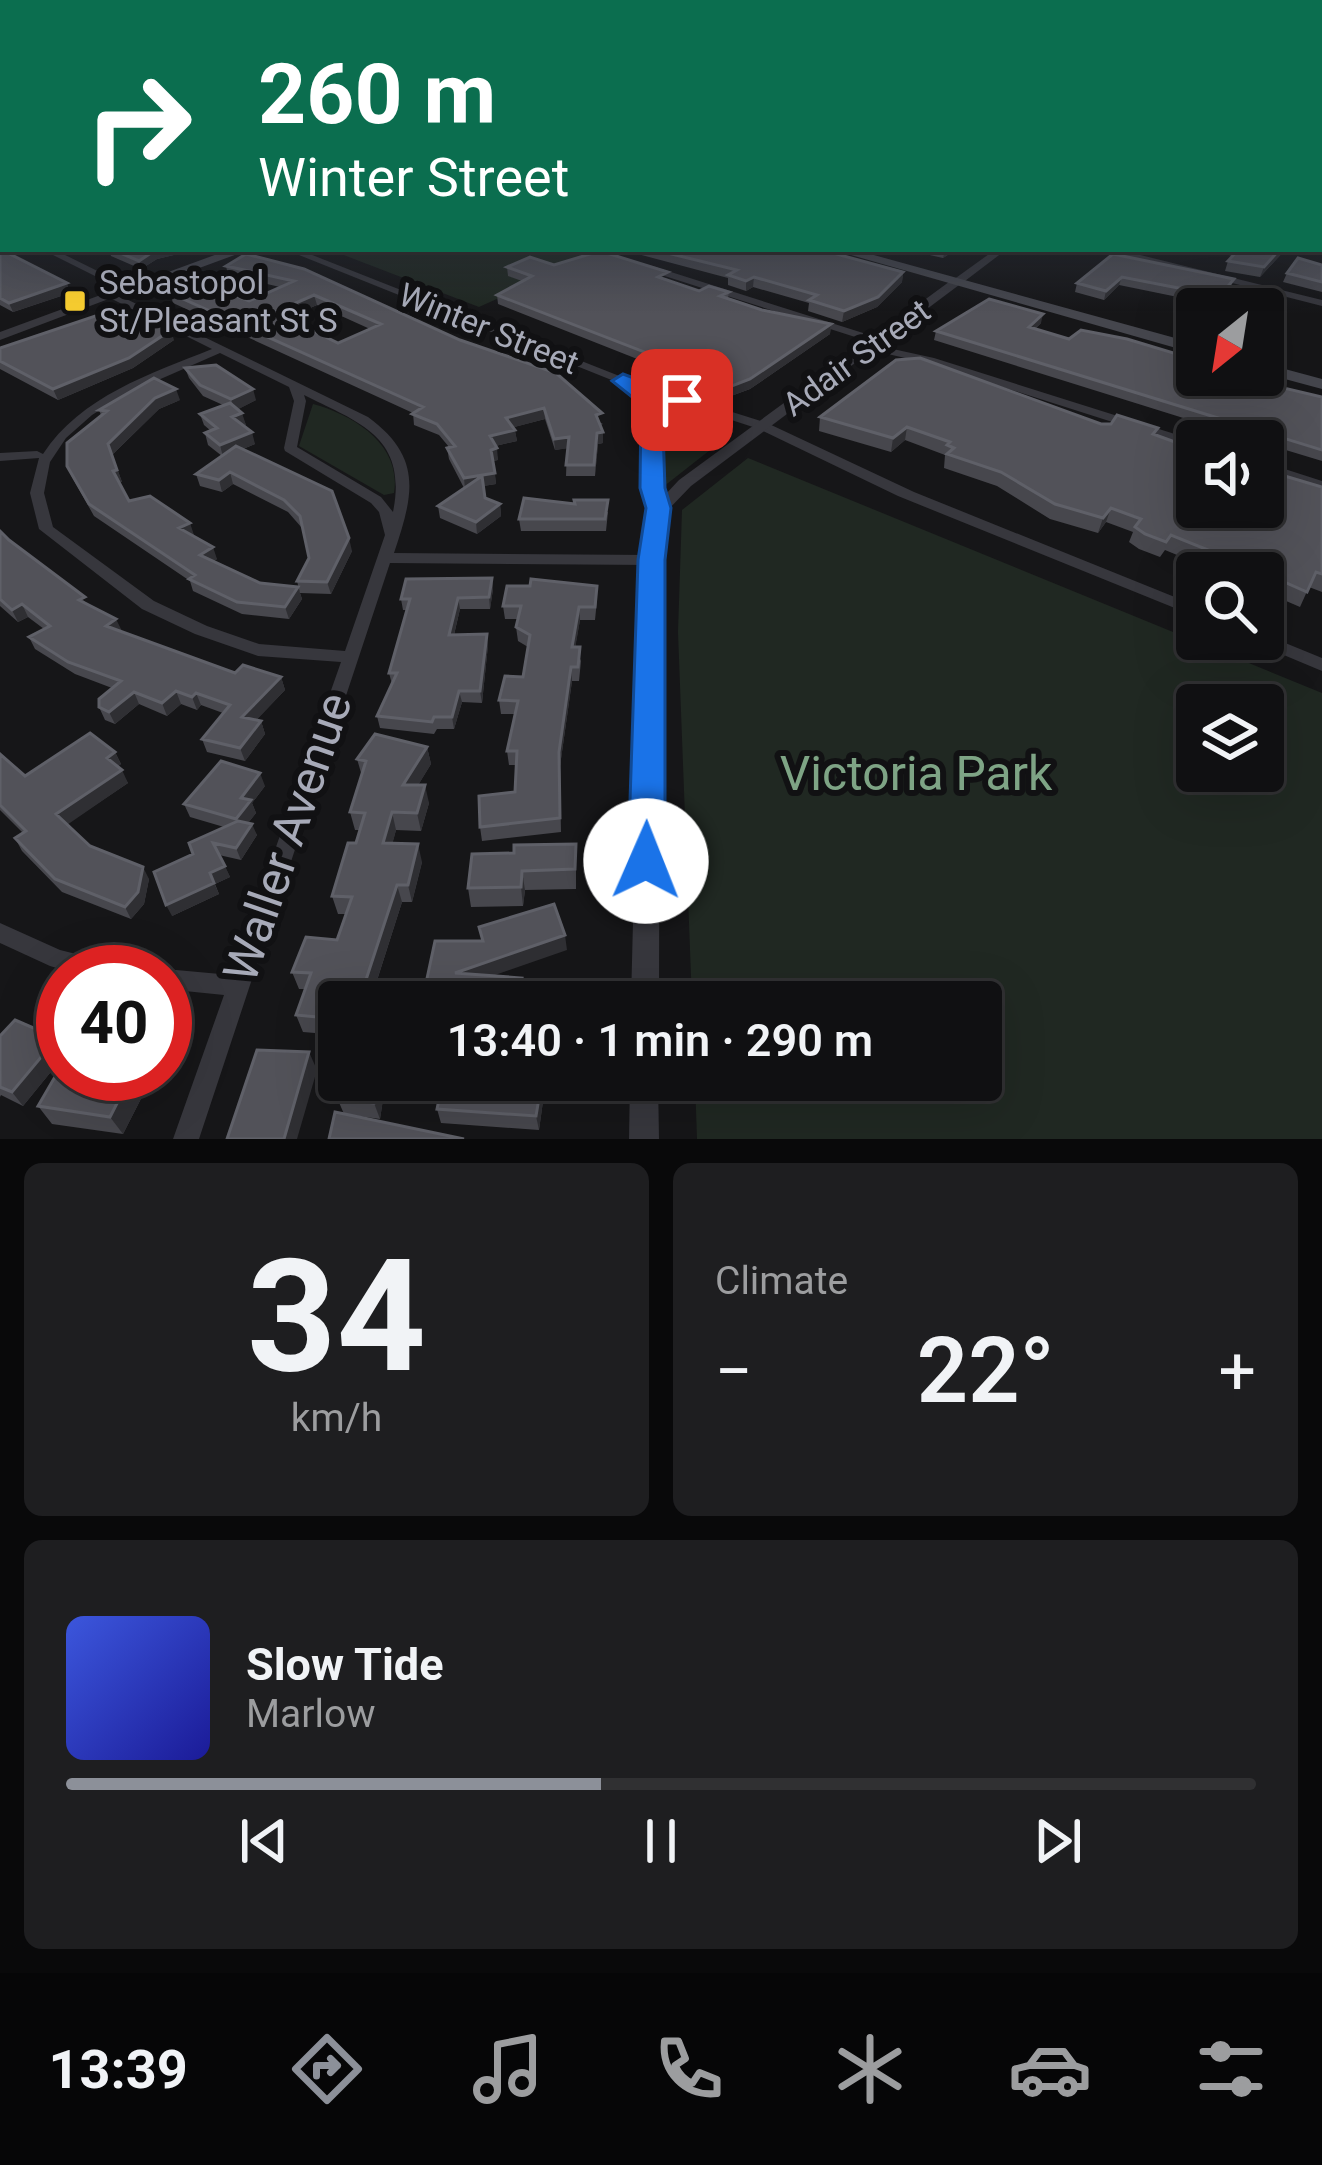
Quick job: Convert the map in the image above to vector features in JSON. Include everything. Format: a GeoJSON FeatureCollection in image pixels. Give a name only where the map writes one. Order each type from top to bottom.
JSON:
{"type":"FeatureCollection","features":[{"type":"Feature","properties":{"kind":"main road"},"geometry":{"type":"LineString","coordinates":[[129,289],[235,252]]}},
{"type":"Feature","properties":{"kind":"main road"},"geometry":{"type":"LineString","coordinates":[[848,252],[1176,343]]}},
{"type":"Feature","properties":{"kind":"main road"},"geometry":{"type":"LineString","coordinates":[[1284,374],[1322,384]]}},
{"type":"Feature","properties":{"kind":"street"},"geometry":{"type":"LineString","coordinates":[[52,252],[129,289]]}},
{"type":"Feature","properties":{"kind":"street","name":"Winter Street"},"geometry":{"type":"LineString","coordinates":[[297,252],[623,381],[759,429],[857,478],[908,494],[1176,603]]}},
{"type":"Feature","properties":{"kind":"street","name":"Adair Street"},"geometry":{"type":"LineString","coordinates":[[657,512],[671,494],[998,252]]}},
{"type":"Feature","properties":{"kind":"street"},"geometry":{"type":"LineString","coordinates":[[1117,252],[1322,303]]}},
{"type":"Feature","properties":{"kind":"street"},"geometry":{"type":"LineString","coordinates":[[646,267],[1176,438]]}},
{"type":"Feature","properties":{"kind":"street"},"geometry":{"type":"LineString","coordinates":[[0,336],[129,289]]}},
{"type":"Feature","properties":{"kind":"street","name":"Waller Avenue"},"geometry":{"type":"LineString","coordinates":[[112,295],[364,421],[394,446],[406,478],[186,1139]]}},
{"type":"Feature","properties":{"kind":"street"},"geometry":{"type":"LineString","coordinates":[[218,350],[89,409],[37,455],[30,488],[46,529],[148,604],[259,650],[348,657]]}},
{"type":"Feature","properties":{"kind":"street","name":"Winter Street"},"geometry":{"type":"LineString","coordinates":[[623,381],[650,396],[759,429]]}},
{"type":"Feature","properties":{"kind":"street"},"geometry":{"type":"LineString","coordinates":[[294,386],[300,401],[290,448],[376,500],[388,518],[390,535]]}},
{"type":"Feature","properties":{"kind":"street"},"geometry":{"type":"LineString","coordinates":[[645,981],[651,560],[657,512],[650,396]]}},
{"type":"Feature","properties":{"kind":"street"},"geometry":{"type":"LineString","coordinates":[[0,457],[37,455]]}},
{"type":"Feature","properties":{"kind":"street"},"geometry":{"type":"LineString","coordinates":[[1284,473],[1322,485]]}},
{"type":"Feature","properties":{"kind":"street"},"geometry":{"type":"LineString","coordinates":[[383,558],[651,560]]}},
{"type":"Feature","properties":{"kind":"street"},"geometry":{"type":"LineString","coordinates":[[1284,649],[1322,665]]}},
{"type":"Feature","properties":{"kind":"street"},"geometry":{"type":"LineString","coordinates":[[0,932],[36,950]]}},
{"type":"Feature","properties":{"kind":"street"},"geometry":{"type":"LineString","coordinates":[[192,982],[236,986]]}},
{"type":"Feature","properties":{"kind":"street"},"geometry":{"type":"LineString","coordinates":[[644,1101],[644,1139]]}},
{"type":"Feature","properties":{"kind":"green space"},"geometry":{"type":"Polygon","coordinates":[[[336,252],[600,252],[479,307],[336,252]]]}},
{"type":"Feature","properties":{"kind":"green space"},"geometry":{"type":"Polygon","coordinates":[[[313,404],[359,424],[383,447],[394,476],[394,493],[384,495],[299,446],[313,404]]]}},
{"type":"Feature","properties":{"kind":"green space"},"geometry":{"type":"Polygon","coordinates":[[[663,409],[726,424],[733,432],[663,487],[663,409]]]}},
{"type":"Feature","properties":{"kind":"green space","name":"Victoria Park"},"geometry":{"type":"Polygon","coordinates":[[[748,458],[1176,633],[1176,660],[1241,660],[1322,693],[1322,1139],[697,1139],[696,1101],[1002,1101],[1002,981],[691,981],[678,632],[682,510],[748,458]]]}},
{"type":"Feature","properties":{"kind":"building"},"geometry":{"type":"Polygon","coordinates":[[[0,252],[67,283],[9,303],[0,298],[0,252]]]}},
{"type":"Feature","properties":{"kind":"building"},"geometry":{"type":"Polygon","coordinates":[[[118,252],[152,252],[139,261],[118,252]]]}},
{"type":"Feature","properties":{"kind":"building"},"geometry":{"type":"Polygon","coordinates":[[[603,252],[668,272],[658,277],[699,291],[709,286],[729,292],[720,296],[762,310],[831,324],[750,379],[732,386],[497,295],[532,276],[507,267],[530,257],[554,265],[603,252]]]}},
{"type":"Feature","properties":{"kind":"building"},"geometry":{"type":"Polygon","coordinates":[[[663,252],[829,252],[903,272],[878,297],[844,311],[809,300],[817,295],[754,277],[746,281],[728,275],[737,270],[663,252]]]}},
{"type":"Feature","properties":{"kind":"building"},"geometry":{"type":"Polygon","coordinates":[[[1236,252],[1277,252],[1264,267],[1228,261],[1236,252]]]}},
{"type":"Feature","properties":{"kind":"building"},"geometry":{"type":"Polygon","coordinates":[[[246,254],[304,269],[460,340],[556,373],[602,413],[596,415],[603,432],[597,433],[594,465],[566,465],[569,437],[554,439],[544,408],[506,418],[515,430],[490,436],[497,448],[491,450],[495,473],[464,478],[447,448],[455,446],[437,424],[412,414],[423,407],[170,293],[202,283],[249,301],[294,281],[226,266],[246,254]],[[314,295],[275,312],[338,343],[381,324],[314,295]]]}},
{"type":"Feature","properties":{"kind":"building"},"geometry":{"type":"Polygon","coordinates":[[[1113,254],[1234,279],[1227,288],[1179,288],[1122,277],[1106,291],[1077,283],[1113,254]]]}},
{"type":"Feature","properties":{"kind":"building"},"geometry":{"type":"Polygon","coordinates":[[[1298,258],[1322,265],[1322,282],[1287,273],[1298,258]]]}},
{"type":"Feature","properties":{"kind":"building"},"geometry":{"type":"Polygon","coordinates":[[[989,299],[1043,314],[1029,327],[1069,339],[1081,330],[1176,354],[1176,396],[1284,396],[1284,388],[1322,397],[1322,450],[1284,438],[1284,420],[1225,420],[936,331],[989,299]]]}},
{"type":"Feature","properties":{"kind":"building"},"geometry":{"type":"Polygon","coordinates":[[[116,309],[171,330],[129,358],[53,389],[0,361],[0,348],[116,309]]]}},
{"type":"Feature","properties":{"kind":"building"},"geometry":{"type":"Polygon","coordinates":[[[920,358],[1101,424],[1111,424],[1117,415],[1158,428],[1153,434],[1176,442],[1176,528],[1284,528],[1284,476],[1322,487],[1322,574],[1316,572],[1307,592],[1284,582],[1284,552],[1213,552],[1171,535],[1166,542],[1135,527],[1141,519],[1111,508],[1103,518],[1055,504],[1001,472],[947,454],[954,448],[947,445],[950,442],[907,427],[893,438],[820,417],[896,360],[920,358]]]}},
{"type":"Feature","properties":{"kind":"building"},"geometry":{"type":"Polygon","coordinates":[[[216,365],[253,389],[231,399],[200,385],[185,368],[216,365]]]}},
{"type":"Feature","properties":{"kind":"building"},"geometry":{"type":"Polygon","coordinates":[[[154,378],[176,389],[155,398],[108,444],[117,470],[113,471],[129,501],[150,496],[190,523],[179,528],[213,547],[200,555],[260,583],[298,587],[285,607],[237,602],[189,579],[195,575],[89,504],[67,466],[67,443],[107,411],[99,410],[154,378]]]}},
{"type":"Feature","properties":{"kind":"building"},"geometry":{"type":"Polygon","coordinates":[[[230,403],[242,413],[232,417],[252,432],[220,445],[205,433],[217,428],[200,414],[230,403]]]}},
{"type":"Feature","properties":{"kind":"building"},"geometry":{"type":"Polygon","coordinates":[[[236,446],[332,491],[349,538],[327,582],[297,581],[309,558],[300,516],[284,500],[230,472],[219,480],[196,474],[236,446]]]}},
{"type":"Feature","properties":{"kind":"building"},"geometry":{"type":"Polygon","coordinates":[[[482,476],[485,498],[500,504],[476,522],[438,506],[482,476]]]}},
{"type":"Feature","properties":{"kind":"building"},"geometry":{"type":"Polygon","coordinates":[[[524,498],[575,504],[574,500],[608,500],[605,519],[519,519],[524,498]]]}},
{"type":"Feature","properties":{"kind":"building"},"geometry":{"type":"Polygon","coordinates":[[[0,531],[85,597],[79,600],[116,619],[106,626],[235,673],[243,665],[281,677],[242,717],[261,721],[240,748],[202,739],[230,705],[196,693],[192,697],[176,691],[162,703],[134,692],[109,712],[99,707],[99,699],[121,681],[68,662],[29,637],[50,626],[22,604],[12,610],[0,599],[0,531]]]}},
{"type":"Feature","properties":{"kind":"building"},"geometry":{"type":"Polygon","coordinates":[[[492,578],[489,597],[458,598],[449,635],[487,634],[480,691],[459,691],[452,717],[434,717],[432,722],[377,716],[397,673],[389,673],[410,599],[401,599],[406,579],[492,578]]]}},
{"type":"Feature","properties":{"kind":"building"},"geometry":{"type":"Polygon","coordinates":[[[531,579],[597,586],[595,607],[579,607],[572,647],[580,647],[578,667],[571,667],[559,752],[560,818],[480,827],[479,796],[515,792],[517,751],[507,751],[518,701],[499,700],[505,676],[523,677],[530,635],[516,627],[521,606],[503,606],[507,586],[530,586],[531,579]]]}},
{"type":"Feature","properties":{"kind":"building"},"geometry":{"type":"Polygon","coordinates":[[[90,733],[115,752],[107,758],[122,770],[56,814],[90,846],[143,867],[138,892],[125,907],[55,879],[15,838],[26,831],[0,805],[0,754],[25,776],[90,733]]]}},
{"type":"Feature","properties":{"kind":"building"},"geometry":{"type":"Polygon","coordinates":[[[375,734],[427,747],[403,785],[425,785],[417,813],[392,812],[383,843],[418,844],[408,885],[397,885],[366,981],[318,981],[318,1017],[296,1015],[311,973],[292,972],[306,937],[337,940],[352,897],[332,896],[348,843],[356,843],[365,813],[350,812],[366,761],[357,759],[375,734]]]}},
{"type":"Feature","properties":{"kind":"building"},"geometry":{"type":"Polygon","coordinates":[[[221,761],[260,773],[241,798],[251,800],[236,819],[184,804],[221,761]]]}},
{"type":"Feature","properties":{"kind":"building"},"geometry":{"type":"Polygon","coordinates":[[[238,821],[252,824],[236,848],[213,843],[225,866],[210,873],[214,883],[166,905],[154,872],[193,854],[189,843],[238,821]]]}},
{"type":"Feature","properties":{"kind":"building"},"geometry":{"type":"Polygon","coordinates":[[[576,844],[575,869],[522,871],[521,887],[468,888],[472,854],[514,853],[514,845],[576,844]]]}},
{"type":"Feature","properties":{"kind":"building"},"geometry":{"type":"Polygon","coordinates":[[[554,904],[565,935],[455,973],[521,981],[426,981],[435,941],[483,941],[479,927],[554,904]]]}},
{"type":"Feature","properties":{"kind":"building"},"geometry":{"type":"Polygon","coordinates":[[[15,1020],[36,1029],[36,1063],[12,1092],[0,1087],[0,1036],[15,1020]]]}},
{"type":"Feature","properties":{"kind":"building"},"geometry":{"type":"Polygon","coordinates":[[[257,1050],[309,1052],[284,1139],[227,1139],[257,1050]]]}},
{"type":"Feature","properties":{"kind":"building"},"geometry":{"type":"Polygon","coordinates":[[[41,1101],[118,1101],[110,1117],[38,1106],[41,1101]]]}},
{"type":"Feature","properties":{"kind":"building"},"geometry":{"type":"Polygon","coordinates":[[[439,1101],[538,1101],[536,1116],[437,1109],[439,1101]]]}},
{"type":"Feature","properties":{"kind":"building"},"geometry":{"type":"Polygon","coordinates":[[[335,1112],[464,1139],[329,1139],[335,1112]]]}},
{"type":"Feature","properties":{"kind":"place","name":"Sebastopol St/Pleasant St S"},"geometry":{"type":"Point","coordinates":[75,301]}},
{"type":"Feature","properties":{"kind":"route"},"geometry":{"type":"LineString","coordinates":[[646,861],[651,560],[658,508],[652,488],[652,402],[650,396],[623,381],[682,400]]}}]}
